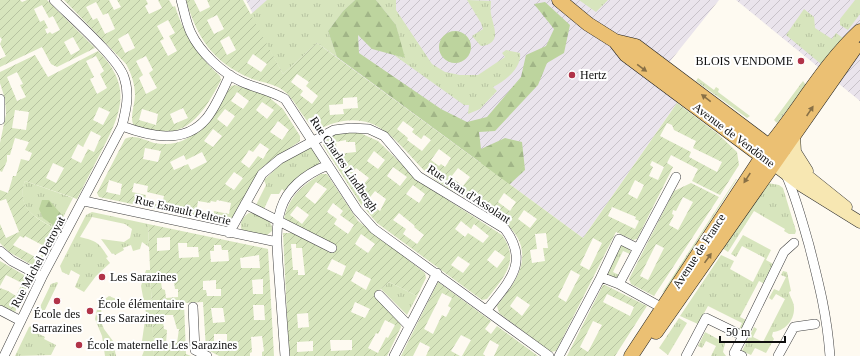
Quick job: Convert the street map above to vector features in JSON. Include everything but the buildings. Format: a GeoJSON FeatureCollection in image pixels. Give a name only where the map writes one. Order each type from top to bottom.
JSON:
{"type":"FeatureCollection","features":[{"type":"Feature","properties":{"kind":"main road","name":"Avenue de Vendôme"},"geometry":{"type":"LineString","coordinates":[[559,0],[588,24],[615,41],[636,46],[766,151],[777,159],[811,177],[860,221]]}},
{"type":"Feature","properties":{"kind":"main road","name":"Avenue de France"},"geometry":{"type":"LineString","coordinates":[[641,356],[666,310],[766,151],[847,44],[860,31]]}},
{"type":"Feature","properties":{"kind":"main road","name":"Avenue de France"},"geometry":{"type":"LineString","coordinates":[[631,356],[777,159],[860,41]]}},
{"type":"Feature","properties":{"kind":"main road"},"geometry":{"type":"LineString","coordinates":[[794,135],[795,152],[811,177]]}},
{"type":"Feature","properties":{"kind":"main road","name":"Avenue de Vendôme"},"geometry":{"type":"LineString","coordinates":[[777,159],[785,173],[802,186],[860,221]]}},
{"type":"Feature","properties":{"kind":"street"},"geometry":{"type":"LineString","coordinates":[[54,0],[113,58],[124,77],[128,101],[122,126],[84,201]]}},
{"type":"Feature","properties":{"kind":"street","name":"Rue Charles Lindbergh"},"geometry":{"type":"LineString","coordinates":[[181,0],[191,33],[206,55],[230,75],[242,82],[271,91],[285,99],[357,210],[374,229],[437,273],[549,356]]}},
{"type":"Feature","properties":{"kind":"street"},"geometry":{"type":"LineString","coordinates":[[122,126],[143,134],[160,137],[179,136],[206,119],[230,75]]}},
{"type":"Feature","properties":{"kind":"street"},"geometry":{"type":"LineString","coordinates":[[0,99],[0,120]]}},
{"type":"Feature","properties":{"kind":"street","name":"Rue Jean d'Assolant"},"geometry":{"type":"LineString","coordinates":[[229,233],[262,174],[280,159],[334,130],[351,128],[369,129],[384,136],[418,176],[504,229],[513,240],[517,253],[516,267],[508,282],[487,310]]}},
{"type":"Feature","properties":{"kind":"street"},"geometry":{"type":"LineString","coordinates":[[285,356],[277,242],[277,220],[284,199],[295,184],[316,170],[328,165]]}},
{"type":"Feature","properties":{"kind":"street"},"geometry":{"type":"LineString","coordinates":[[785,173],[796,198],[824,300],[828,326],[830,356]]}},
{"type":"Feature","properties":{"kind":"street"},"geometry":{"type":"LineString","coordinates":[[618,284],[676,177]]}},
{"type":"Feature","properties":{"kind":"street"},"geometry":{"type":"LineString","coordinates":[[796,198],[802,186]]}},
{"type":"Feature","properties":{"kind":"street","name":"Rue Esnault Pelterie"},"geometry":{"type":"LineString","coordinates":[[84,201],[277,242]]}},
{"type":"Feature","properties":{"kind":"street","name":"Rue Michel Detroyat"},"geometry":{"type":"LineString","coordinates":[[4,356],[42,278],[84,201]]}},
{"type":"Feature","properties":{"kind":"street"},"geometry":{"type":"LineString","coordinates":[[245,204],[332,248]]}},
{"type":"Feature","properties":{"kind":"street"},"geometry":{"type":"LineString","coordinates":[[559,356],[601,277],[619,239],[637,248]]}},
{"type":"Feature","properties":{"kind":"street"},"geometry":{"type":"LineString","coordinates":[[742,356],[734,353],[784,252],[794,243]]}},
{"type":"Feature","properties":{"kind":"street"},"geometry":{"type":"LineString","coordinates":[[0,251],[12,261],[42,278]]}},
{"type":"Feature","properties":{"kind":"street"},"geometry":{"type":"LineString","coordinates":[[394,356],[437,273]]}},
{"type":"Feature","properties":{"kind":"street"},"geometry":{"type":"LineString","coordinates":[[601,277],[618,284],[666,310]]}},
{"type":"Feature","properties":{"kind":"street"},"geometry":{"type":"LineString","coordinates":[[379,295],[409,326]]}},
{"type":"Feature","properties":{"kind":"street"},"geometry":{"type":"LineString","coordinates":[[193,307],[195,350],[207,356]]}},
{"type":"Feature","properties":{"kind":"street"},"geometry":{"type":"LineString","coordinates":[[0,310],[21,321]]}},
{"type":"Feature","properties":{"kind":"street"},"geometry":{"type":"LineString","coordinates":[[686,356],[706,318],[743,336]]}},
{"type":"Feature","properties":{"kind":"street"},"geometry":{"type":"LineString","coordinates":[[778,356],[794,327],[815,324]]}},
{"type":"Feature","properties":{"kind":"shaded area"},"geometry":{"type":"Polygon","coordinates":[[[246,0],[719,0],[656,79],[681,97],[583,238],[317,43],[283,74],[246,0]]]}},
{"type":"Feature","properties":{"kind":"shaded area"},"geometry":{"type":"Polygon","coordinates":[[[736,0],[860,0],[860,101],[736,0]]]}},
{"type":"Feature","properties":{"kind":"green space"},"geometry":{"type":"Polygon","coordinates":[[[0,0],[20,0],[22,2],[27,0],[47,0],[95,48],[57,67],[51,64],[42,47],[0,67],[0,59],[6,56],[0,44],[2,39],[0,37],[0,0]],[[42,5],[34,9],[40,22],[44,20],[48,28],[45,29],[47,34],[50,32],[52,34],[60,30],[53,16],[49,18],[42,5]],[[73,37],[64,42],[71,55],[80,50],[73,37]]]}},
{"type":"Feature","properties":{"kind":"green space"},"geometry":{"type":"Polygon","coordinates":[[[64,0],[109,0],[114,10],[121,7],[117,0],[146,0],[148,4],[145,6],[149,14],[162,8],[158,0],[169,0],[173,7],[175,6],[187,36],[192,44],[204,60],[220,76],[221,80],[204,108],[189,124],[170,132],[155,132],[134,126],[132,119],[135,99],[134,87],[126,64],[64,0]],[[96,2],[86,7],[93,20],[97,18],[105,34],[115,29],[108,13],[103,15],[96,2]],[[168,20],[157,26],[164,39],[160,41],[168,56],[177,51],[169,36],[175,33],[168,20]],[[128,33],[118,39],[125,53],[135,48],[128,33]],[[146,56],[136,61],[143,75],[139,78],[146,94],[157,88],[149,73],[153,70],[146,56]],[[183,108],[170,114],[174,124],[188,118],[183,108]],[[142,109],[139,120],[156,125],[158,114],[142,109]]]}},
{"type":"Feature","properties":{"kind":"green space"},"geometry":{"type":"Polygon","coordinates":[[[186,0],[194,0],[200,12],[210,7],[207,0],[243,0],[283,74],[317,43],[583,238],[677,103],[718,134],[737,152],[739,165],[720,195],[692,181],[698,169],[671,155],[667,163],[673,167],[637,239],[633,240],[616,232],[556,351],[551,352],[499,313],[497,306],[512,285],[522,263],[521,246],[515,234],[506,224],[494,214],[438,182],[427,173],[401,145],[378,127],[363,121],[350,120],[330,124],[318,130],[313,127],[289,95],[284,91],[276,86],[250,78],[237,72],[216,56],[201,37],[186,0]],[[217,15],[207,20],[214,34],[224,29],[217,15]],[[229,36],[220,41],[227,55],[236,50],[229,36]],[[253,54],[247,63],[261,72],[267,64],[253,54]],[[297,74],[291,82],[303,91],[300,95],[312,104],[318,96],[306,86],[309,82],[297,74]],[[357,97],[343,98],[343,104],[329,105],[330,115],[344,114],[343,109],[358,108],[357,97]],[[403,121],[397,129],[408,138],[407,140],[422,151],[431,140],[424,135],[421,139],[412,132],[414,129],[403,121]],[[667,123],[660,136],[691,152],[689,157],[717,172],[722,162],[693,148],[696,141],[674,130],[672,125],[667,123]],[[439,149],[431,160],[439,166],[441,164],[445,167],[451,158],[439,149]],[[652,161],[650,165],[653,167],[649,176],[658,180],[664,167],[652,161]],[[458,168],[451,177],[463,186],[470,177],[458,168]],[[635,180],[628,194],[637,199],[644,185],[635,180]],[[504,193],[498,202],[510,211],[516,202],[504,193]],[[612,207],[608,216],[635,229],[639,221],[635,219],[636,217],[612,207]],[[524,210],[518,219],[530,228],[537,219],[524,210]],[[546,233],[535,234],[537,249],[530,250],[532,263],[545,261],[543,248],[548,248],[546,233]],[[593,238],[580,265],[589,270],[602,243],[593,238]],[[571,270],[558,297],[566,302],[580,275],[571,270]],[[517,296],[510,306],[522,316],[530,305],[517,296]]]}},
{"type":"Feature","properties":{"kind":"green space"},"geometry":{"type":"Polygon","coordinates":[[[267,0],[355,0],[343,11],[328,31],[337,57],[317,43],[283,74],[250,15],[267,0]]]}},
{"type":"Feature","properties":{"kind":"green space"},"geometry":{"type":"Polygon","coordinates":[[[355,0],[376,0],[396,25],[405,58],[372,49],[358,35],[359,53],[441,109],[467,122],[487,117],[521,77],[526,55],[546,46],[554,29],[534,4],[545,2],[570,25],[564,53],[547,63],[538,85],[495,131],[479,132],[481,149],[505,138],[522,142],[525,170],[510,184],[489,208],[467,195],[481,163],[337,57],[328,31],[343,11],[355,0]]]}},
{"type":"Feature","properties":{"kind":"green space"},"geometry":{"type":"Polygon","coordinates":[[[376,0],[396,0],[396,10],[432,64],[445,72],[460,75],[478,75],[505,57],[502,53],[506,50],[520,53],[520,59],[516,69],[507,78],[493,87],[497,91],[480,109],[468,114],[469,105],[464,105],[394,55],[404,58],[396,25],[376,0]]]}},
{"type":"Feature","properties":{"kind":"green space"},"geometry":{"type":"Polygon","coordinates":[[[467,0],[491,1],[491,12],[495,34],[492,42],[488,45],[481,46],[472,36],[483,29],[467,0]]]}},
{"type":"Feature","properties":{"kind":"green space"},"geometry":{"type":"Polygon","coordinates":[[[579,0],[608,0],[596,12],[579,0]]]}},
{"type":"Feature","properties":{"kind":"green space"},"geometry":{"type":"Polygon","coordinates":[[[855,0],[860,0],[860,14],[848,30],[840,25],[840,19],[855,0]]]}},
{"type":"Feature","properties":{"kind":"green space"},"geometry":{"type":"Polygon","coordinates":[[[804,9],[814,17],[815,28],[832,39],[836,33],[843,38],[821,64],[786,35],[804,9]]]}},
{"type":"Feature","properties":{"kind":"green space"},"geometry":{"type":"Polygon","coordinates":[[[452,31],[458,31],[467,35],[471,47],[467,59],[458,63],[452,63],[443,59],[439,50],[439,44],[443,35],[452,31]]]}},
{"type":"Feature","properties":{"kind":"green space"},"geometry":{"type":"Polygon","coordinates":[[[98,51],[109,63],[116,75],[120,97],[116,120],[111,133],[77,199],[25,181],[23,198],[25,205],[35,217],[57,229],[37,268],[9,252],[0,243],[0,224],[6,238],[19,232],[6,199],[0,201],[0,190],[8,193],[13,176],[16,176],[21,159],[29,161],[32,153],[25,150],[29,142],[15,138],[10,155],[7,155],[7,161],[2,172],[0,171],[0,143],[6,114],[5,99],[0,83],[0,72],[35,55],[48,77],[98,51]],[[96,56],[86,61],[94,77],[90,79],[97,94],[107,88],[100,74],[104,71],[96,56]],[[17,72],[7,77],[17,101],[26,97],[20,85],[23,84],[17,72]],[[99,107],[93,120],[103,125],[110,112],[99,107]],[[15,110],[12,128],[26,130],[29,112],[15,110]],[[91,131],[83,147],[78,144],[71,158],[81,163],[88,149],[94,152],[101,136],[91,131]],[[53,163],[46,178],[56,183],[64,168],[53,163]],[[20,236],[13,245],[39,259],[46,247],[25,236],[24,238],[20,236]]]}},
{"type":"Feature","properties":{"kind":"green space"},"geometry":{"type":"Polygon","coordinates":[[[698,78],[714,90],[716,87],[719,89],[718,92],[750,116],[747,118],[696,81],[698,78]]]}},
{"type":"Feature","properties":{"kind":"green space"},"geometry":{"type":"Polygon","coordinates":[[[803,81],[806,85],[777,123],[774,120],[803,81]]]}},
{"type":"Feature","properties":{"kind":"green space"},"geometry":{"type":"Polygon","coordinates":[[[235,85],[271,97],[271,99],[283,109],[300,136],[300,141],[265,165],[257,174],[231,222],[227,224],[99,197],[97,193],[125,139],[135,137],[154,143],[168,144],[181,141],[191,136],[210,118],[231,86],[235,85]],[[237,92],[231,101],[243,109],[249,101],[237,92]],[[262,102],[256,110],[267,119],[274,110],[262,102]],[[225,109],[217,119],[227,127],[235,116],[225,109]],[[278,121],[270,132],[282,140],[289,130],[278,121]],[[213,129],[204,141],[213,147],[222,136],[213,129]],[[260,143],[253,152],[249,150],[241,162],[249,168],[258,156],[263,159],[269,149],[260,143]],[[145,148],[143,159],[158,162],[161,151],[145,148]],[[202,152],[186,160],[184,155],[170,162],[174,170],[188,164],[191,170],[207,162],[202,152]],[[234,172],[225,184],[234,190],[243,178],[234,172]],[[109,180],[106,192],[120,195],[122,184],[109,180]],[[134,183],[132,192],[146,195],[145,202],[162,205],[164,196],[147,192],[148,186],[134,183]],[[217,200],[216,202],[211,201],[210,203],[198,201],[196,214],[206,216],[207,213],[213,214],[214,211],[229,214],[231,203],[217,200]]]}},
{"type":"Feature","properties":{"kind":"green space"},"geometry":{"type":"Polygon","coordinates":[[[350,132],[360,133],[378,141],[420,182],[502,235],[510,253],[510,261],[504,276],[487,299],[482,300],[377,223],[360,203],[323,145],[324,140],[336,134],[350,132]],[[346,140],[336,142],[337,154],[356,152],[355,142],[346,142],[346,140]],[[374,151],[367,161],[378,169],[385,160],[374,151]],[[393,167],[387,176],[400,186],[407,177],[393,167]],[[356,168],[350,177],[362,186],[369,178],[356,168]],[[413,185],[406,194],[419,203],[425,194],[413,185]],[[375,191],[367,201],[380,211],[386,199],[375,191]],[[399,213],[393,220],[406,229],[403,234],[417,244],[424,235],[399,213]],[[461,221],[455,229],[465,237],[468,233],[483,243],[489,236],[474,224],[471,229],[461,221]],[[495,250],[487,260],[497,268],[505,257],[495,250]],[[458,256],[451,265],[463,273],[470,264],[458,256]]]}},
{"type":"Feature","properties":{"kind":"green space"},"geometry":{"type":"Polygon","coordinates":[[[307,148],[313,148],[320,157],[319,164],[304,172],[284,191],[282,189],[279,194],[271,194],[263,211],[255,207],[266,185],[264,180],[281,164],[307,148]]]}},
{"type":"Feature","properties":{"kind":"green space"},"geometry":{"type":"Polygon","coordinates":[[[321,174],[327,174],[358,221],[425,273],[426,278],[417,296],[389,282],[374,295],[400,322],[401,327],[387,356],[289,356],[283,233],[292,233],[331,253],[335,246],[284,220],[289,205],[297,192],[321,174]],[[316,182],[305,196],[315,204],[327,189],[316,182]],[[333,203],[327,212],[337,219],[334,224],[348,234],[354,225],[340,215],[343,211],[333,203]],[[297,206],[290,215],[302,224],[309,215],[297,206]],[[361,234],[355,244],[368,253],[375,244],[361,234]],[[291,244],[293,270],[298,270],[298,275],[305,275],[302,248],[296,248],[296,244],[291,244]],[[332,259],[327,269],[342,276],[346,266],[332,259]],[[356,271],[351,281],[366,290],[371,279],[356,271]],[[355,302],[351,312],[365,318],[370,309],[355,302]],[[308,313],[297,314],[298,328],[309,327],[308,313]],[[385,320],[378,334],[376,333],[368,348],[378,353],[386,337],[388,338],[395,325],[385,320]],[[330,340],[331,351],[352,350],[352,340],[330,340]],[[313,341],[297,342],[297,352],[313,351],[313,341]]]}},
{"type":"Feature","properties":{"kind":"green space"},"geometry":{"type":"Polygon","coordinates":[[[736,179],[666,290],[662,293],[736,179]]]}},
{"type":"Feature","properties":{"kind":"green space"},"geometry":{"type":"Polygon","coordinates":[[[25,181],[73,198],[57,229],[36,217],[25,205],[22,190],[25,181]]]}},
{"type":"Feature","properties":{"kind":"green space"},"geometry":{"type":"Polygon","coordinates":[[[691,183],[719,197],[654,296],[631,284],[629,279],[674,191],[691,183]],[[683,197],[676,211],[673,210],[672,214],[674,215],[669,225],[678,230],[693,202],[683,197]],[[656,244],[640,276],[648,280],[664,248],[656,244]]]}},
{"type":"Feature","properties":{"kind":"green space"},"geometry":{"type":"Polygon","coordinates":[[[768,183],[779,185],[783,188],[796,231],[795,234],[789,234],[784,231],[785,229],[754,211],[728,252],[722,248],[768,183]]]}},
{"type":"Feature","properties":{"kind":"green space"},"geometry":{"type":"Polygon","coordinates":[[[42,200],[49,200],[61,214],[61,221],[56,227],[43,218],[39,209],[42,200]]]}},
{"type":"Feature","properties":{"kind":"green space"},"geometry":{"type":"Polygon","coordinates":[[[92,212],[148,224],[149,247],[142,242],[140,249],[133,251],[131,245],[123,248],[124,250],[115,255],[113,253],[112,254],[101,239],[124,242],[130,238],[132,229],[125,224],[92,217],[80,237],[97,243],[105,252],[108,257],[106,258],[110,263],[96,276],[84,292],[75,287],[80,275],[71,270],[69,275],[62,272],[60,266],[86,215],[92,212]]]}},
{"type":"Feature","properties":{"kind":"green space"},"geometry":{"type":"Polygon","coordinates":[[[249,213],[260,215],[269,221],[272,231],[266,236],[243,232],[241,224],[244,217],[249,213]]]}},
{"type":"Feature","properties":{"kind":"green space"},"geometry":{"type":"Polygon","coordinates":[[[148,224],[268,249],[274,356],[262,356],[262,352],[264,351],[262,336],[251,337],[252,352],[250,353],[250,356],[219,356],[206,349],[203,302],[184,303],[186,354],[191,356],[154,356],[148,224]],[[170,237],[157,238],[157,251],[170,250],[170,237]],[[178,243],[179,258],[199,257],[198,247],[187,247],[187,243],[178,243]],[[214,245],[214,251],[210,251],[211,262],[229,261],[228,250],[222,250],[221,245],[214,245]],[[259,255],[240,258],[241,268],[260,268],[259,255]],[[263,279],[252,280],[253,294],[263,294],[263,279]],[[216,280],[203,281],[203,290],[206,290],[207,296],[221,296],[221,289],[216,289],[216,280]],[[161,282],[162,289],[165,290],[166,298],[178,297],[178,289],[175,289],[174,282],[161,282]],[[253,305],[254,320],[265,320],[264,305],[253,305]],[[211,308],[213,323],[225,322],[223,308],[211,308]],[[162,315],[164,329],[167,330],[166,344],[177,343],[179,329],[177,329],[173,315],[162,315]],[[214,334],[214,343],[217,343],[218,350],[231,349],[231,342],[227,342],[227,334],[214,334]]]}},
{"type":"Feature","properties":{"kind":"green space"},"geometry":{"type":"Polygon","coordinates":[[[743,235],[771,250],[766,260],[775,265],[765,284],[759,281],[740,317],[746,320],[744,327],[739,329],[742,323],[708,306],[698,324],[680,316],[721,255],[734,261],[730,269],[753,282],[765,258],[742,246],[736,257],[731,254],[743,235]]]}},
{"type":"Feature","properties":{"kind":"green space"},"geometry":{"type":"Polygon","coordinates":[[[620,246],[630,249],[630,254],[623,251],[613,272],[619,275],[616,278],[607,273],[620,246]]]}},
{"type":"Feature","properties":{"kind":"green space"},"geometry":{"type":"Polygon","coordinates":[[[0,261],[31,279],[15,312],[0,305],[0,288],[16,296],[22,283],[6,275],[0,286],[0,261]]]}},
{"type":"Feature","properties":{"kind":"green space"},"geometry":{"type":"Polygon","coordinates":[[[146,270],[150,270],[154,356],[142,356],[147,343],[142,341],[146,313],[141,286],[146,270]]]}},
{"type":"Feature","properties":{"kind":"green space"},"geometry":{"type":"Polygon","coordinates":[[[783,271],[787,272],[791,291],[789,292],[794,305],[794,312],[791,320],[781,330],[773,332],[772,336],[774,339],[766,353],[755,348],[751,355],[742,351],[754,327],[757,329],[753,337],[763,342],[785,299],[776,294],[772,300],[769,298],[774,289],[779,291],[786,277],[781,275],[783,271]]]}},
{"type":"Feature","properties":{"kind":"green space"},"geometry":{"type":"Polygon","coordinates":[[[389,282],[417,296],[407,315],[381,289],[389,282]]]}},
{"type":"Feature","properties":{"kind":"green space"},"geometry":{"type":"Polygon","coordinates":[[[438,282],[491,321],[485,329],[491,334],[497,326],[538,356],[494,356],[499,345],[490,340],[483,354],[485,356],[462,356],[471,340],[461,335],[451,351],[460,356],[426,356],[430,347],[420,342],[413,356],[401,356],[438,282]],[[442,293],[424,329],[433,334],[442,315],[446,317],[451,308],[448,306],[452,298],[442,293]]]}},
{"type":"Feature","properties":{"kind":"green space"},"geometry":{"type":"Polygon","coordinates":[[[58,283],[42,316],[40,315],[39,309],[51,284],[58,283]]]}},
{"type":"Feature","properties":{"kind":"green space"},"geometry":{"type":"Polygon","coordinates":[[[603,285],[647,306],[615,356],[567,356],[603,285]],[[607,294],[603,302],[630,316],[634,307],[607,294]],[[593,321],[580,347],[588,352],[602,325],[593,321]]]}},
{"type":"Feature","properties":{"kind":"green space"},"geometry":{"type":"Polygon","coordinates":[[[109,296],[121,301],[122,307],[109,301],[104,302],[101,305],[102,324],[113,341],[116,356],[105,356],[102,336],[95,319],[98,304],[109,296]]]}},
{"type":"Feature","properties":{"kind":"green space"},"geometry":{"type":"Polygon","coordinates":[[[679,318],[687,323],[668,355],[659,348],[679,318]]]}},
{"type":"Feature","properties":{"kind":"green space"},"geometry":{"type":"Polygon","coordinates":[[[36,324],[40,326],[37,333],[45,337],[44,339],[56,345],[51,355],[15,356],[29,327],[36,324]]]}},
{"type":"Feature","properties":{"kind":"green space"},"geometry":{"type":"Polygon","coordinates":[[[705,332],[725,343],[723,352],[726,356],[711,356],[716,346],[706,341],[702,348],[698,346],[705,332]]]}},
{"type":"Feature","properties":{"kind":"place","name":"BLOIS VENDOME"},"geometry":{"type":"Point","coordinates":[801,61]}},
{"type":"Feature","properties":{"kind":"place","name":"Hertz"},"geometry":{"type":"Point","coordinates":[572,75]}},
{"type":"Feature","properties":{"kind":"place","name":"Les Sarazines"},"geometry":{"type":"Point","coordinates":[102,277]}},
{"type":"Feature","properties":{"kind":"place","name":"École des Sarrazines"},"geometry":{"type":"Point","coordinates":[57,301]}},
{"type":"Feature","properties":{"kind":"place","name":"École élémentaire Les Sarazines"},"geometry":{"type":"Point","coordinates":[90,311]}},
{"type":"Feature","properties":{"kind":"place","name":"École maternelle Les Sarazines"},"geometry":{"type":"Point","coordinates":[79,345]}}]}
